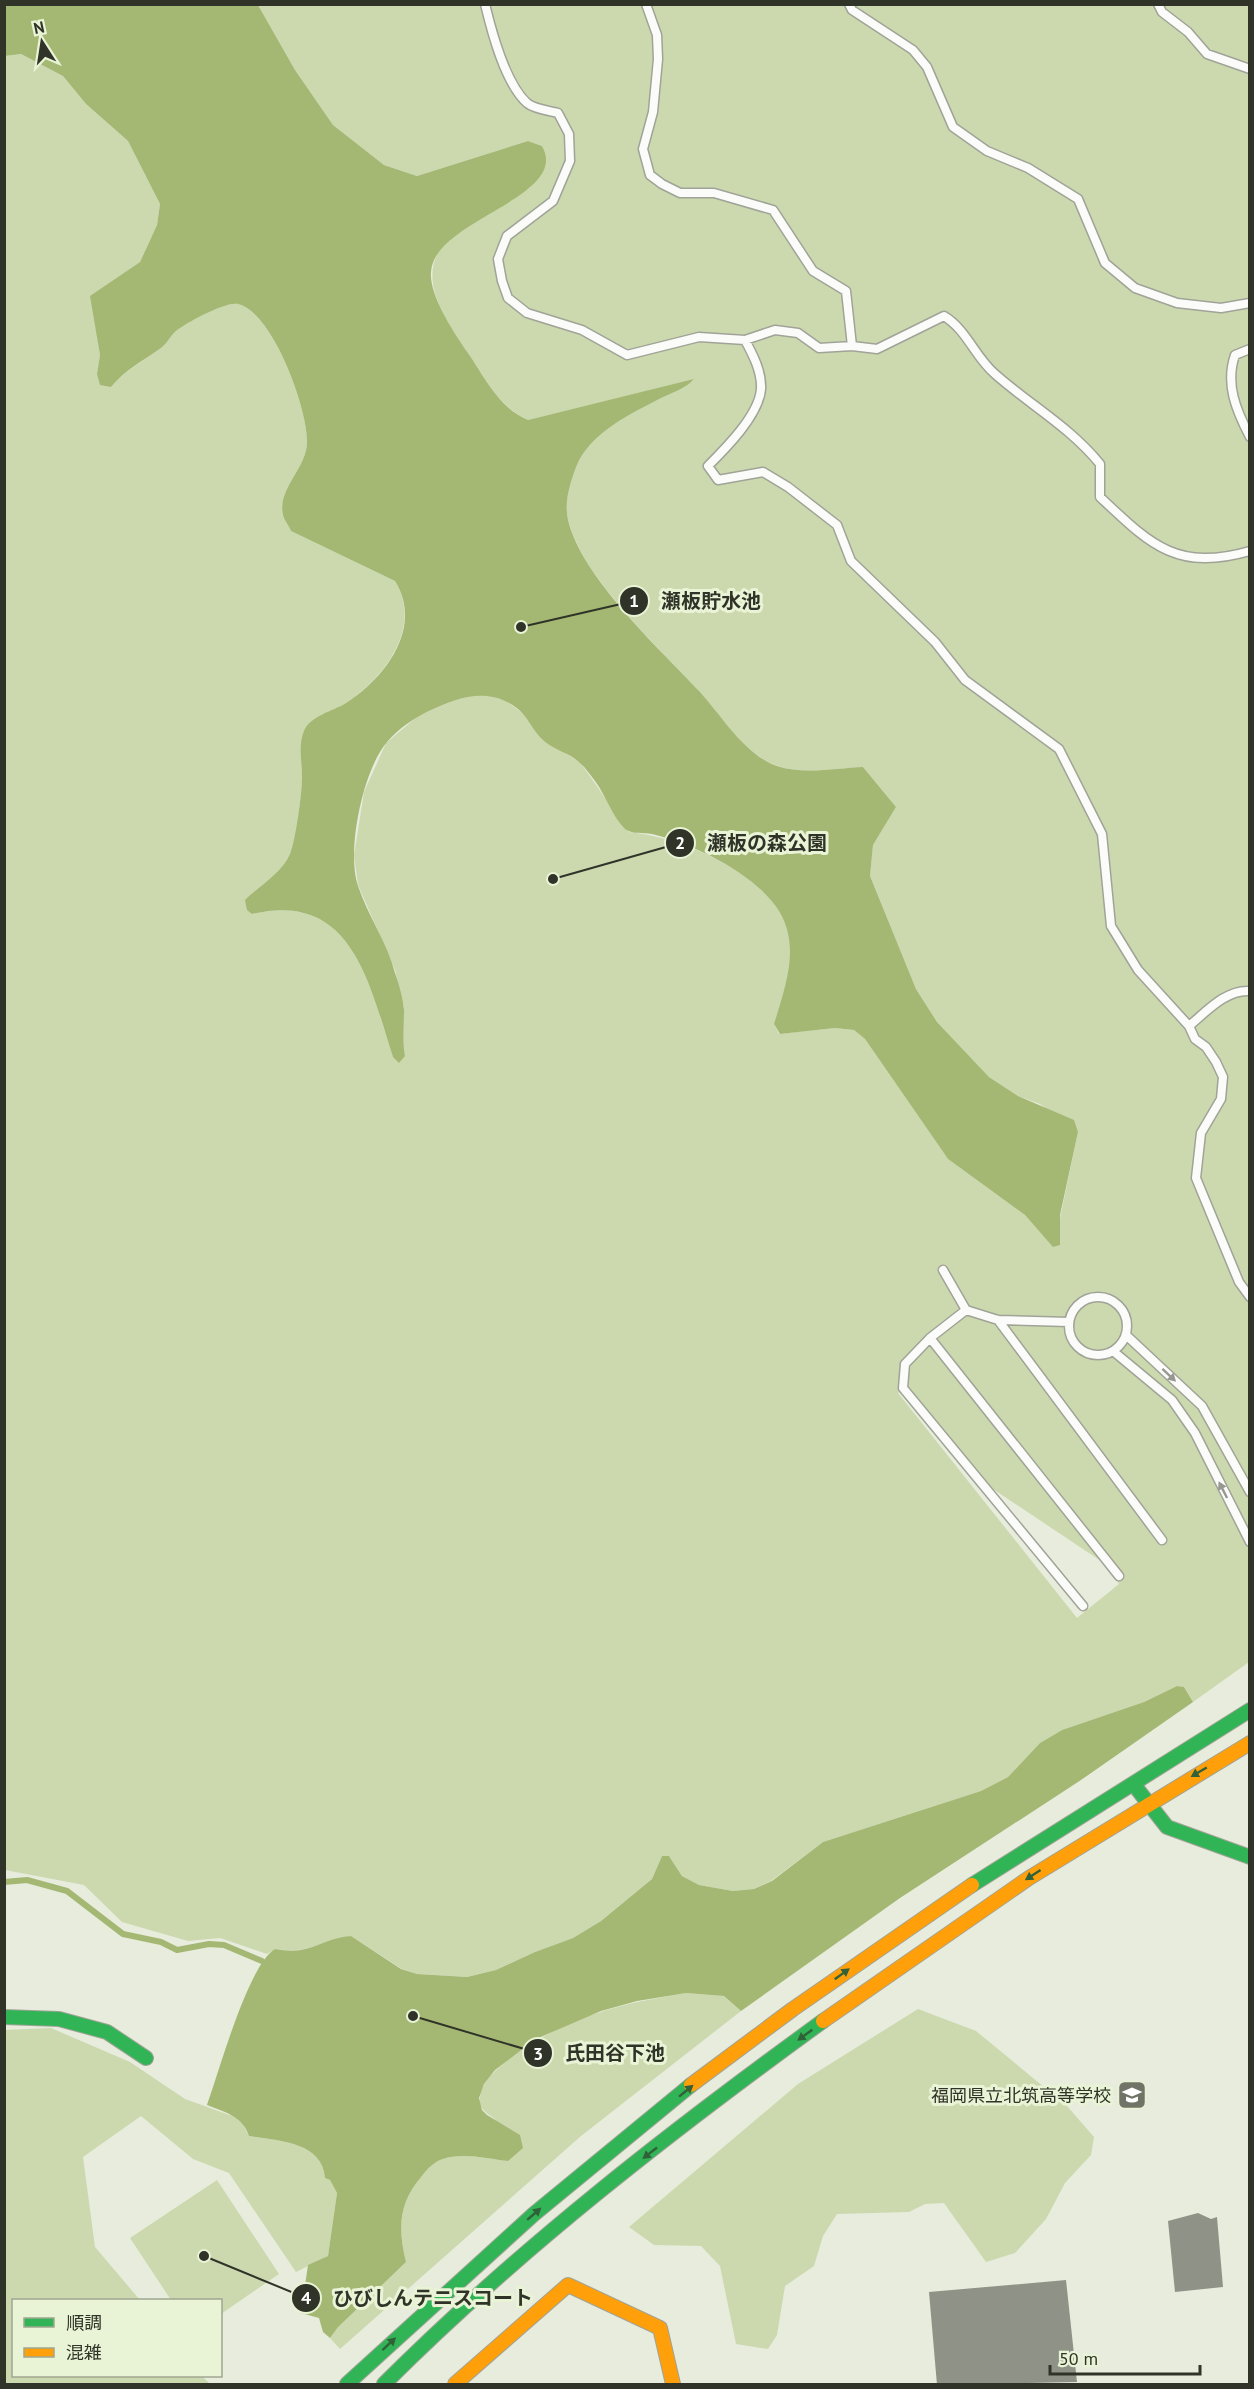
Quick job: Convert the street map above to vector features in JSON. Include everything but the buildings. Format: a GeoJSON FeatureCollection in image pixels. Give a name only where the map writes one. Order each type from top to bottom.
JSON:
{"type":"FeatureCollection","features":[{"type":"Feature","properties":{"kind":"street"},"geometry":{"type":"LineString","coordinates":[[347,2385],[432,2304],[555,2196],[728,2057],[898,1936],[1132,1780],[1250,1710]]}},
{"type":"Feature","properties":{"kind":"street"},"geometry":{"type":"LineString","coordinates":[[384,2385],[468,2304],[592,2199],[762,2065],[996,1898],[1146,1802],[1250,1743]]}},
{"type":"Feature","properties":{"kind":"street"},"geometry":{"type":"LineString","coordinates":[[1132,1780],[1146,1802],[1167,1827],[1250,1857]]}},
{"type":"Feature","properties":{"kind":"street"},"geometry":{"type":"LineString","coordinates":[[4,2017],[59,2019],[107,2032],[146,2058]]}},
{"type":"Feature","properties":{"kind":"street"},"geometry":{"type":"LineString","coordinates":[[455,2385],[568,2285],[660,2328],[673,2385]]}},
{"type":"Feature","properties":{"kind":"lane"},"geometry":{"type":"LineString","coordinates":[[485,4],[494,40],[513,82],[528,104],[558,113],[569,134],[570,161],[553,201],[507,236],[498,259],[508,298],[527,313],[582,330],[627,355],[699,337],[745,340],[775,330],[798,333],[819,348],[852,346],[877,349],[944,316],[955,322],[993,373],[1081,440],[1100,464],[1100,497],[1131,527],[1157,546],[1178,556],[1206,560],[1250,551]]}},
{"type":"Feature","properties":{"kind":"lane"},"geometry":{"type":"LineString","coordinates":[[646,4],[657,35],[658,59],[653,112],[643,149],[650,175],[680,193],[714,193],[773,210],[813,271],[846,291],[852,346]]}},
{"type":"Feature","properties":{"kind":"lane"},"geometry":{"type":"LineString","coordinates":[[849,4],[852,10],[913,50],[927,67],[953,127],[987,151],[1028,168],[1078,199],[1105,263],[1135,288],[1177,303],[1221,308],[1250,303]]}},
{"type":"Feature","properties":{"kind":"lane"},"geometry":{"type":"LineString","coordinates":[[1158,4],[1162,12],[1188,32],[1207,54],[1250,69]]}},
{"type":"Feature","properties":{"kind":"lane"},"geometry":{"type":"LineString","coordinates":[[745,340],[756,362],[761,390],[743,430],[708,466],[718,480],[763,472],[788,487],[837,525],[851,561],[935,642],[965,680],[1059,749],[1102,834],[1111,926],[1138,970],[1189,1026],[1195,1039],[1206,1047],[1222,1077],[1221,1099],[1201,1133],[1196,1178],[1239,1282],[1250,1297]]}},
{"type":"Feature","properties":{"kind":"lane"},"geometry":{"type":"LineString","coordinates":[[1250,349],[1235,356],[1229,371],[1234,399],[1250,436]]}},
{"type":"Feature","properties":{"kind":"lane"},"geometry":{"type":"LineString","coordinates":[[1189,1026],[1224,998],[1238,990],[1250,991]]}},
{"type":"Feature","properties":{"kind":"lane"},"geometry":{"type":"LineString","coordinates":[[943,1270],[966,1310],[999,1320],[1069,1322]]}},
{"type":"Feature","properties":{"kind":"lane"},"geometry":{"type":"LineString","coordinates":[[1104,1297],[1113,1300],[1126,1315],[1126,1335],[1113,1351],[1104,1354],[1086,1352],[1073,1340],[1069,1322],[1072,1313],[1084,1300],[1104,1297]]}},
{"type":"Feature","properties":{"kind":"lane"},"geometry":{"type":"LineString","coordinates":[[966,1310],[930,1338],[905,1364],[903,1388],[1083,1606]]}},
{"type":"Feature","properties":{"kind":"lane"},"geometry":{"type":"LineString","coordinates":[[999,1320],[1162,1540]]}},
{"type":"Feature","properties":{"kind":"lane"},"geometry":{"type":"LineString","coordinates":[[1126,1335],[1202,1406],[1250,1492]]}},
{"type":"Feature","properties":{"kind":"lane"},"geometry":{"type":"LineString","coordinates":[[930,1338],[1119,1576]]}},
{"type":"Feature","properties":{"kind":"lane"},"geometry":{"type":"LineString","coordinates":[[1113,1351],[1172,1400],[1195,1433],[1250,1542]]}},
{"type":"Feature","properties":{"kind":"shaded area"},"geometry":{"type":"Polygon","coordinates":[[[5,4],[258,5],[295,70],[333,125],[384,165],[417,176],[528,141],[542,146],[546,164],[537,180],[520,195],[454,237],[438,254],[431,272],[431,282],[438,303],[456,336],[494,391],[508,408],[528,420],[694,379],[684,387],[613,425],[582,455],[574,473],[567,500],[568,520],[576,542],[605,588],[624,611],[699,691],[744,744],[765,761],[787,769],[820,770],[863,767],[896,807],[873,845],[870,876],[916,989],[937,1022],[989,1077],[1018,1096],[1074,1120],[1078,1132],[1060,1215],[1060,1245],[1053,1247],[1025,1215],[948,1159],[865,1039],[854,1030],[835,1028],[780,1034],[774,1024],[789,967],[789,939],[786,925],[769,897],[740,873],[705,853],[669,839],[625,829],[584,767],[572,757],[544,741],[524,715],[505,701],[486,696],[466,697],[412,720],[387,742],[378,755],[364,791],[356,832],[355,871],[362,897],[392,962],[402,996],[405,1056],[399,1063],[393,1057],[364,973],[351,949],[334,929],[313,916],[286,910],[252,914],[247,910],[245,900],[282,867],[290,854],[301,794],[301,748],[304,731],[311,721],[346,703],[360,692],[386,666],[403,633],[405,616],[403,598],[395,581],[291,531],[285,521],[282,505],[284,496],[306,452],[306,427],[302,408],[286,364],[264,324],[251,311],[238,304],[232,304],[206,313],[176,331],[163,346],[128,371],[111,387],[100,385],[97,374],[100,355],[90,296],[140,262],[157,225],[160,204],[128,141],[86,104],[63,76],[21,54],[5,56],[5,4]]]}},
{"type":"Feature","properties":{"kind":"shaded area"},"geometry":{"type":"Polygon","coordinates":[[[258,5],[1249,5],[1249,1662],[1193,1702],[1184,1687],[1177,1686],[1144,1702],[1062,1730],[1040,1743],[1008,1777],[981,1791],[823,1842],[771,1881],[754,1889],[733,1891],[699,1885],[682,1876],[669,1856],[662,1856],[652,1879],[601,1921],[573,1938],[496,1970],[467,1977],[417,1974],[402,1969],[351,1936],[305,1949],[275,1949],[267,1954],[220,1938],[188,1941],[122,1922],[84,1885],[5,1870],[5,56],[21,54],[63,76],[86,104],[128,141],[160,204],[157,225],[140,262],[91,296],[100,355],[97,374],[111,387],[128,371],[163,346],[176,331],[197,318],[232,304],[238,304],[251,311],[264,324],[286,364],[302,408],[306,427],[306,452],[284,496],[282,505],[285,521],[291,531],[395,581],[403,598],[405,616],[402,633],[386,665],[360,692],[343,705],[321,716],[312,726],[302,752],[299,809],[290,854],[276,873],[246,900],[252,914],[286,910],[313,916],[334,929],[351,949],[364,973],[393,1057],[405,1056],[402,1041],[404,1007],[395,970],[358,885],[354,855],[364,792],[386,743],[418,716],[452,701],[474,695],[492,696],[506,701],[527,716],[543,740],[580,762],[629,832],[676,842],[701,852],[749,879],[768,897],[782,916],[790,938],[791,949],[787,982],[774,1024],[779,1034],[835,1028],[854,1030],[865,1039],[948,1159],[1025,1215],[1054,1247],[1078,1132],[1040,1104],[1018,1096],[989,1077],[937,1022],[916,989],[870,876],[873,845],[896,807],[863,767],[820,770],[788,769],[766,761],[755,753],[735,734],[619,605],[594,573],[579,548],[568,520],[567,499],[574,469],[586,448],[613,424],[645,404],[694,380],[528,420],[501,400],[449,324],[435,294],[432,279],[434,264],[440,250],[452,236],[473,221],[504,205],[530,187],[541,168],[544,154],[542,146],[528,141],[417,176],[384,165],[333,125],[295,70],[258,5]],[[910,1388],[898,1393],[1077,1618],[1119,1584],[1107,1565],[990,1487],[910,1388]]]}},
{"type":"Feature","properties":{"kind":"shaded area"},"geometry":{"type":"Polygon","coordinates":[[[1177,1686],[1184,1687],[1193,1702],[1081,1780],[900,1898],[741,2011],[724,1996],[686,1993],[637,2001],[601,2011],[536,2039],[495,2070],[484,2084],[479,2098],[482,2110],[487,2115],[520,2135],[523,2148],[508,2161],[458,2156],[434,2163],[414,2186],[404,2206],[401,2227],[406,2262],[338,2327],[330,2338],[323,2332],[319,2318],[301,2313],[308,2265],[328,2256],[337,2193],[330,2180],[325,2178],[322,2166],[316,2157],[307,2150],[285,2142],[249,2136],[238,2119],[207,2105],[245,1997],[265,1959],[275,1949],[287,1951],[306,1949],[351,1936],[401,1969],[417,1974],[467,1977],[496,1970],[573,1938],[601,1921],[652,1879],[662,1856],[669,1856],[682,1876],[699,1885],[733,1891],[754,1889],[772,1881],[823,1842],[981,1791],[1008,1777],[1040,1743],[1062,1730],[1144,1702],[1177,1686]]]}},
{"type":"Feature","properties":{"kind":"shaded area"},"geometry":{"type":"Polygon","coordinates":[[[686,1993],[724,1996],[741,2011],[581,2136],[340,2349],[330,2338],[337,2327],[406,2262],[401,2227],[404,2206],[414,2186],[426,2171],[443,2159],[458,2156],[508,2161],[499,2125],[483,2110],[480,2102],[481,2091],[494,2072],[528,2046],[570,2023],[637,2002],[686,1993]]]}},
{"type":"Feature","properties":{"kind":"shaded area"},"geometry":{"type":"Polygon","coordinates":[[[918,2009],[976,2031],[1067,2106],[1094,2137],[1091,2155],[1065,2183],[1046,2219],[1015,2253],[986,2262],[944,2203],[925,2204],[909,2212],[837,2214],[823,2236],[814,2266],[785,2286],[777,2335],[768,2349],[736,2344],[720,2266],[701,2246],[654,2245],[629,2227],[798,2084],[918,2009]]]}},
{"type":"Feature","properties":{"kind":"shaded area"},"geometry":{"type":"Polygon","coordinates":[[[51,2028],[130,2062],[185,2099],[235,2117],[242,2122],[249,2136],[285,2142],[307,2150],[322,2166],[325,2178],[330,2180],[337,2193],[328,2256],[296,2272],[229,2173],[193,2159],[141,2116],[83,2157],[95,2247],[139,2299],[12,2299],[12,2377],[203,2377],[210,2384],[5,2384],[4,2030],[51,2028]]]}},
{"type":"Feature","properties":{"kind":"shaded area"},"geometry":{"type":"Polygon","coordinates":[[[217,2180],[279,2274],[222,2313],[222,2299],[170,2299],[130,2238],[217,2180]]]}},
{"type":"Feature","properties":{"kind":"waterway"},"geometry":{"type":"LineString","coordinates":[[4,1882],[27,1880],[67,1891],[123,1934],[161,1942],[177,1950],[209,1944],[224,1945],[262,1961]]}},
{"type":"Feature","properties":{"kind":"traffic: fast"},"geometry":{"type":"LineString","coordinates":[[972,1885],[1250,1710]]}},
{"type":"Feature","properties":{"kind":"traffic: fast"},"geometry":{"type":"LineString","coordinates":[[1138,1790],[1167,1827],[1250,1857]]}},
{"type":"Feature","properties":{"kind":"traffic: fast"},"geometry":{"type":"LineString","coordinates":[[4,2017],[59,2019],[107,2032],[146,2058]]}},
{"type":"Feature","properties":{"kind":"traffic: fast"},"geometry":{"type":"LineString","coordinates":[[384,2384],[488,2286],[596,2194],[652,2149],[823,2021]]}},
{"type":"Feature","properties":{"kind":"traffic: fast"},"geometry":{"type":"LineString","coordinates":[[347,2384],[534,2214],[691,2085]]}},
{"type":"Feature","properties":{"kind":"traffic: slow"},"geometry":{"type":"LineString","coordinates":[[823,2021],[1029,1878],[1250,1743]]}},
{"type":"Feature","properties":{"kind":"traffic: slow"},"geometry":{"type":"LineString","coordinates":[[691,2085],[793,2009],[972,1885]]}},
{"type":"Feature","properties":{"kind":"traffic: slow"},"geometry":{"type":"LineString","coordinates":[[455,2384],[568,2285],[660,2328],[673,2384]]}},
{"type":"Feature","properties":{"kind":"place","name":"瀬板貯水池"},"geometry":{"type":"Point","coordinates":[521,627]}},
{"type":"Feature","properties":{"kind":"place","name":"瀬板の森公園"},"geometry":{"type":"Point","coordinates":[553,879]}},
{"type":"Feature","properties":{"kind":"place","name":"氏田谷下池"},"geometry":{"type":"Point","coordinates":[413,2016]}},
{"type":"Feature","properties":{"kind":"place","name":"福岡県立北筑高等学校"},"geometry":{"type":"Point","coordinates":[1132,2095]}},
{"type":"Feature","properties":{"kind":"place","name":"ひびしんテニスコート"},"geometry":{"type":"Point","coordinates":[204,2256]}}]}
